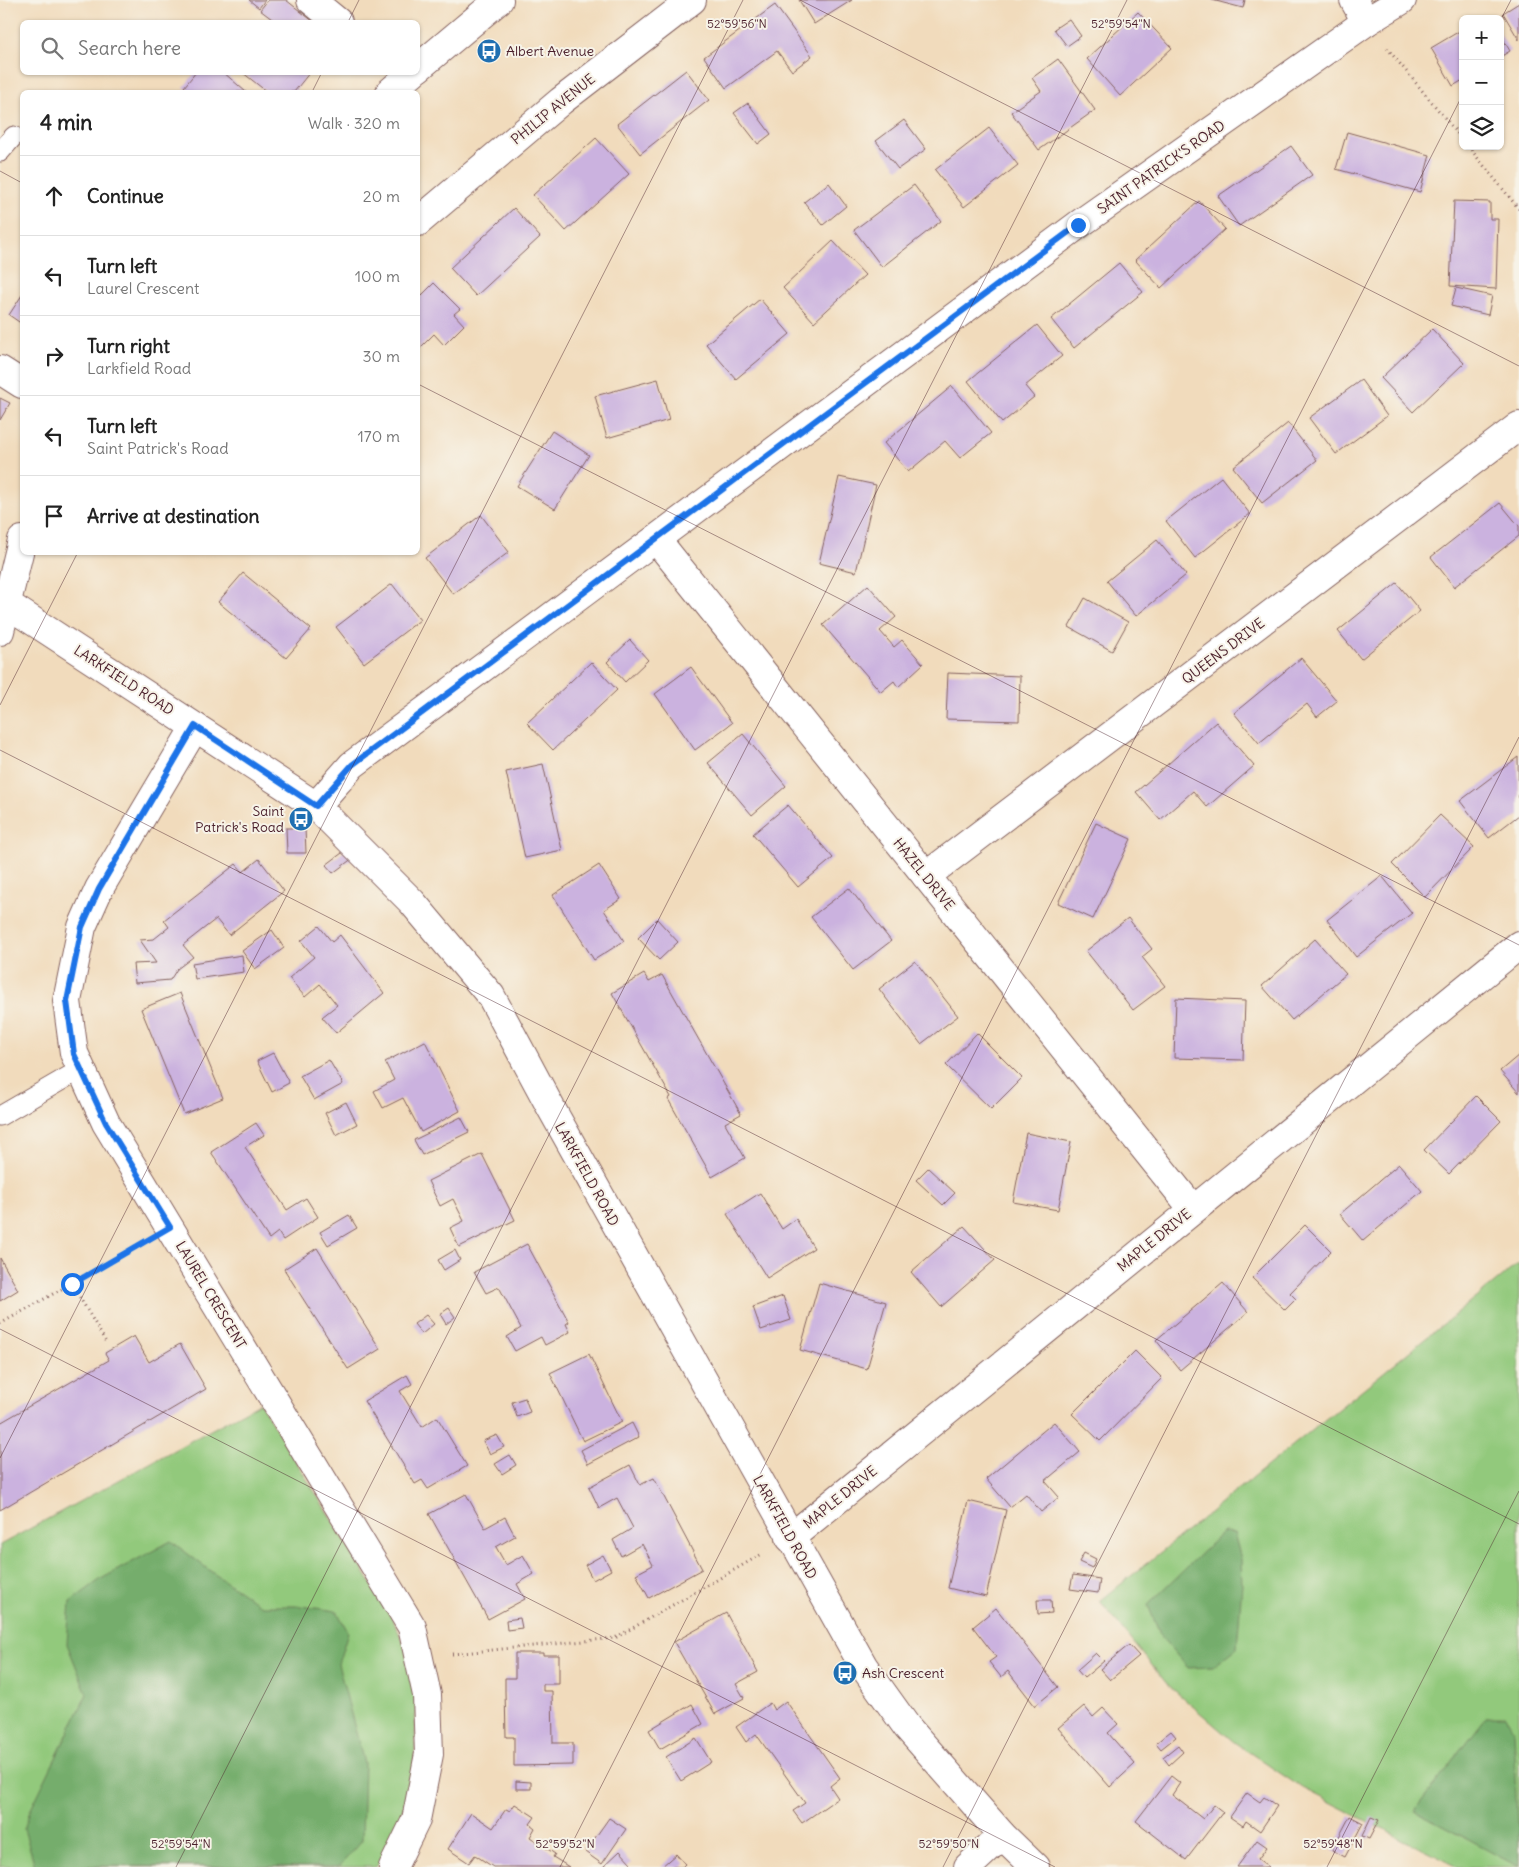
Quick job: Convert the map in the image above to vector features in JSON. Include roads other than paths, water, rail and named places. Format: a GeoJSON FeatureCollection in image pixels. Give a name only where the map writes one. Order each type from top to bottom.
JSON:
{"type":"FeatureCollection","features":[{"type":"Feature","properties":{"kind":"street"},"geometry":{"type":"LineString","coordinates":[[311,0],[336,20]]}},
{"type":"Feature","properties":{"kind":"street"},"geometry":{"type":"LineString","coordinates":[[420,64],[499,0]]}},
{"type":"Feature","properties":{"kind":"street","name":"PHILIP AVENUE"},"geometry":{"type":"LineString","coordinates":[[420,220],[561,101],[692,0]]}},
{"type":"Feature","properties":{"kind":"street"},"geometry":{"type":"LineString","coordinates":[[1360,11],[1402,0]]}},
{"type":"Feature","properties":{"kind":"street","name":"SAINT PATRICK'S ROAD"},"geometry":{"type":"LineString","coordinates":[[316,806],[352,765],[1078,225],[1360,11]]}},
{"type":"Feature","properties":{"kind":"street"},"geometry":{"type":"LineString","coordinates":[[0,370],[20,383]]}},
{"type":"Feature","properties":{"kind":"street","name":"QUEENS DRIVE"},"geometry":{"type":"LineString","coordinates":[[926,876],[1519,426]]}},
{"type":"Feature","properties":{"kind":"street","name":"HAZEL DRIVE"},"geometry":{"type":"LineString","coordinates":[[656,538],[1192,1209]]}},
{"type":"Feature","properties":{"kind":"street"},"geometry":{"type":"LineString","coordinates":[[0,631],[20,549]]}},
{"type":"Feature","properties":{"kind":"street","name":"LARKFIELD ROAD"},"geometry":{"type":"LineString","coordinates":[[7,604],[316,806],[412,902],[491,996],[551,1108],[790,1538],[864,1667],[907,1726],[1002,1835],[1035,1867]]}},
{"type":"Feature","properties":{"kind":"street","name":"LAUREL CRESCENT"},"geometry":{"type":"LineString","coordinates":[[195,726],[99,889],[82,927],[67,1001],[74,1054],[106,1123],[412,1627],[427,1695],[429,1754],[416,1820],[393,1867]]}},
{"type":"Feature","properties":{"kind":"street","name":"MAPLE DRIVE"},"geometry":{"type":"LineString","coordinates":[[790,1538],[1192,1209],[1519,945]]}},
{"type":"Feature","properties":{"kind":"street"},"geometry":{"type":"LineString","coordinates":[[968,1867],[1002,1835]]}},
{"type":"Feature","properties":{"kind":"lane"},"geometry":{"type":"LineString","coordinates":[[0,152],[14,136]]}},
{"type":"Feature","properties":{"kind":"lane"},"geometry":{"type":"LineString","coordinates":[[0,1116],[81,1069]]}},
{"type":"Feature","properties":{"kind":"place","name":"Albert Avenue"},"geometry":{"type":"Point","coordinates":[489,51]}},
{"type":"Feature","properties":{"kind":"place","name":"Saint Patrick's Road"},"geometry":{"type":"Point","coordinates":[301,819]}},
{"type":"Feature","properties":{"kind":"place","name":"Ash Crescent"},"geometry":{"type":"Point","coordinates":[845,1673]}}]}
